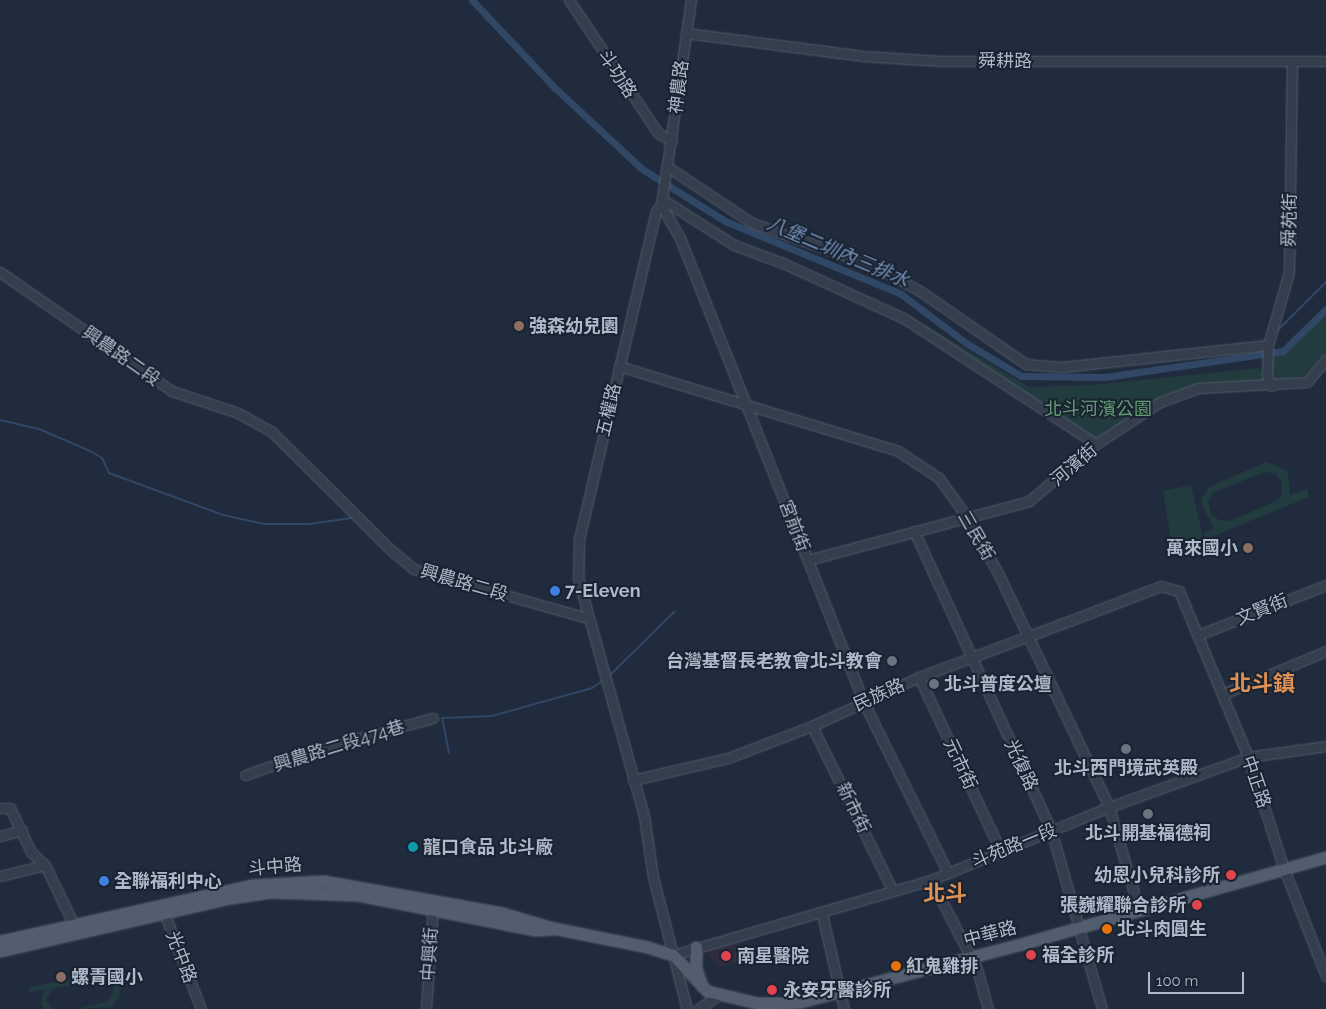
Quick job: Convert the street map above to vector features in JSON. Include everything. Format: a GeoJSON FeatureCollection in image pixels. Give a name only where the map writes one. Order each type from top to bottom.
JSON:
{"type":"FeatureCollection","features":[{"type":"Feature","properties":{"kind":"main road","name":"中華路"},"geometry":{"type":"LineString","coordinates":[[704,990],[757,1003],[784,1003],[839,991],[1080,928],[1326,857]]}},
{"type":"Feature","properties":{"kind":"main road","name":"斗中路"},"geometry":{"type":"LineString","coordinates":[[0,951],[76,929],[229,894],[291,881],[323,881],[434,904],[511,915],[553,928],[673,955]]}},
{"type":"Feature","properties":{"kind":"main road","name":"斗中路"},"geometry":{"type":"LineString","coordinates":[[0,941],[76,929]]}},
{"type":"Feature","properties":{"kind":"main road"},"geometry":{"type":"LineString","coordinates":[[696,946],[696,968],[704,990]]}},
{"type":"Feature","properties":{"kind":"main road"},"geometry":{"type":"LineString","coordinates":[[673,955],[704,990]]}},
{"type":"Feature","properties":{"kind":"street","name":"斗功路"},"geometry":{"type":"LineString","coordinates":[[569,0],[658,133],[672,141]]}},
{"type":"Feature","properties":{"kind":"street","name":"神農路"},"geometry":{"type":"LineString","coordinates":[[667,170],[690,0]]}},
{"type":"Feature","properties":{"kind":"street","name":"舜耕路"},"geometry":{"type":"LineString","coordinates":[[686,33],[862,56],[942,61],[1326,61]]}},
{"type":"Feature","properties":{"kind":"street","name":"舜苑街"},"geometry":{"type":"LineString","coordinates":[[1272,386],[1267,375],[1268,345],[1289,272],[1292,61]]}},
{"type":"Feature","properties":{"kind":"street"},"geometry":{"type":"LineString","coordinates":[[1096,444],[905,320],[785,264],[734,245],[662,200],[667,170],[752,223],[870,264],[920,291],[1026,364],[1062,367],[1268,345]]}},
{"type":"Feature","properties":{"kind":"street","name":"五權路"},"geometry":{"type":"LineString","coordinates":[[587,618],[578,578],[579,539],[656,211],[662,200]]}},
{"type":"Feature","properties":{"kind":"street","name":"宮前街"},"geometry":{"type":"LineString","coordinates":[[662,200],[680,238],[864,701],[948,873]]}},
{"type":"Feature","properties":{"kind":"street","name":"興農路二段"},"geometry":{"type":"LineString","coordinates":[[0,272],[172,391],[238,413],[271,431],[384,544],[414,569],[587,618]]}},
{"type":"Feature","properties":{"kind":"street","name":"河濱街"},"geometry":{"type":"LineString","coordinates":[[808,560],[966,516],[1029,501],[1096,444],[1160,402],[1198,388],[1272,386],[1307,382],[1326,359]]}},
{"type":"Feature","properties":{"kind":"street","name":"三民街"},"geometry":{"type":"LineString","coordinates":[[619,366],[898,452],[939,478],[966,516],[998,573],[1110,807],[1139,910]]}},
{"type":"Feature","properties":{"kind":"street","name":"光復路"},"geometry":{"type":"LineString","coordinates":[[914,531],[1051,830],[1102,1009]]}},
{"type":"Feature","properties":{"kind":"street","name":"文賢街"},"geometry":{"type":"LineString","coordinates":[[1198,635],[1326,585]]}},
{"type":"Feature","properties":{"kind":"street","name":"民族路"},"geometry":{"type":"LineString","coordinates":[[633,780],[728,758],[812,726],[919,677],[1161,586],[1179,591]]}},
{"type":"Feature","properties":{"kind":"street","name":"中正路"},"geometry":{"type":"LineString","coordinates":[[1179,591],[1248,757],[1284,869],[1326,976]]}},
{"type":"Feature","properties":{"kind":"street"},"geometry":{"type":"LineString","coordinates":[[587,618],[633,780],[687,1009]]}},
{"type":"Feature","properties":{"kind":"street"},"geometry":{"type":"LineString","coordinates":[[1223,694],[1326,651]]}},
{"type":"Feature","properties":{"kind":"street","name":"元市街"},"geometry":{"type":"LineString","coordinates":[[919,677],[1001,852]]}},
{"type":"Feature","properties":{"kind":"street","name":"興農路二段474巷"},"geometry":{"type":"LineString","coordinates":[[245,775],[433,718]]}},
{"type":"Feature","properties":{"kind":"street","name":"新市街"},"geometry":{"type":"LineString","coordinates":[[812,726],[893,891]]}},
{"type":"Feature","properties":{"kind":"street","name":"斗苑路一段"},"geometry":{"type":"LineString","coordinates":[[673,955],[696,946],[822,914],[931,880],[1110,807],[1248,757],[1326,746]]}},
{"type":"Feature","properties":{"kind":"street"},"geometry":{"type":"LineString","coordinates":[[0,808],[10,808],[31,852],[45,865],[76,929]]}},
{"type":"Feature","properties":{"kind":"street"},"geometry":{"type":"LineString","coordinates":[[0,836],[22,830]]}},
{"type":"Feature","properties":{"kind":"street"},"geometry":{"type":"LineString","coordinates":[[0,876],[45,865]]}},
{"type":"Feature","properties":{"kind":"street"},"geometry":{"type":"LineString","coordinates":[[931,880],[971,956],[988,1009]]}},
{"type":"Feature","properties":{"kind":"street","name":"中興街"},"geometry":{"type":"LineString","coordinates":[[426,1009],[434,904]]}},
{"type":"Feature","properties":{"kind":"street","name":"光中路"},"geometry":{"type":"LineString","coordinates":[[163,909],[201,1009]]}},
{"type":"Feature","properties":{"kind":"street"},"geometry":{"type":"LineString","coordinates":[[822,914],[844,1009]]}},
{"type":"Feature","properties":{"kind":"street"},"geometry":{"type":"LineString","coordinates":[[698,1009],[720,994]]}},
{"type":"Feature","properties":{"kind":"shaded area","name":"南星醫院"},"geometry":{"type":"Polygon","coordinates":[[[739,942],[745,961],[718,967],[705,951],[739,942]]]}},
{"type":"Feature","properties":{"kind":"green space"},"geometry":{"type":"Polygon","coordinates":[[[1326,309],[1326,352],[1305,375],[1270,381],[1267,354],[1283,351],[1326,309]]]}},
{"type":"Feature","properties":{"kind":"green space","name":"北斗河濱公園"},"geometry":{"type":"Polygon","coordinates":[[[922,323],[1029,387],[1092,385],[1259,368],[1268,381],[1200,384],[1098,440],[919,327],[922,323]]]}},
{"type":"Feature","properties":{"kind":"green space"},"geometry":{"type":"Polygon","coordinates":[[[1266,462],[1288,471],[1290,495],[1307,489],[1309,497],[1206,539],[1203,533],[1214,528],[1202,505],[1202,498],[1209,487],[1266,462]],[[1265,472],[1212,493],[1208,501],[1211,514],[1219,520],[1230,521],[1278,500],[1282,493],[1282,482],[1276,474],[1265,472]]]}},
{"type":"Feature","properties":{"kind":"green space"},"geometry":{"type":"Polygon","coordinates":[[[1191,485],[1204,542],[1172,546],[1163,491],[1191,485]]]}},
{"type":"Feature","properties":{"kind":"green space"},"geometry":{"type":"Polygon","coordinates":[[[105,971],[116,977],[120,987],[119,998],[111,1007],[77,1009],[106,1002],[112,996],[114,985],[105,978],[52,989],[46,1000],[52,1009],[44,1009],[41,1003],[45,989],[30,992],[28,988],[105,971]]]}},
{"type":"Feature","properties":{"kind":"waterway","name":"八堡二圳內三排水"},"geometry":{"type":"LineString","coordinates":[[472,0],[556,89],[642,169],[725,221],[901,294],[966,343],[1021,376],[1105,377],[1283,351],[1326,309]]}},
{"type":"Feature","properties":{"kind":"waterway"},"geometry":{"type":"LineString","coordinates":[[1278,330],[1326,282]]}},
{"type":"Feature","properties":{"kind":"waterway"},"geometry":{"type":"LineString","coordinates":[[0,420],[39,429],[102,458],[109,473],[223,515],[264,524],[309,524],[352,518]]}},
{"type":"Feature","properties":{"kind":"waterway"},"geometry":{"type":"LineString","coordinates":[[608,677],[674,612]]}},
{"type":"Feature","properties":{"kind":"waterway"},"geometry":{"type":"LineString","coordinates":[[449,753],[442,718],[492,716],[592,688],[604,680]]}},
{"type":"Feature","properties":{"kind":"place","name":"強森幼兒園"},"geometry":{"type":"Point","coordinates":[519,326]}},
{"type":"Feature","properties":{"kind":"place","name":"萬來國小"},"geometry":{"type":"Point","coordinates":[1248,548]}},
{"type":"Feature","properties":{"kind":"place","name":"7-Eleven"},"geometry":{"type":"Point","coordinates":[555,591]}},
{"type":"Feature","properties":{"kind":"place","name":"台灣基督長老教會北斗教會"},"geometry":{"type":"Point","coordinates":[892,661]}},
{"type":"Feature","properties":{"kind":"place","name":"北斗普度公壇"},"geometry":{"type":"Point","coordinates":[934,684]}},
{"type":"Feature","properties":{"kind":"place","name":"北斗西門境武英殿"},"geometry":{"type":"Point","coordinates":[1126,749]}},
{"type":"Feature","properties":{"kind":"place","name":"北斗開基福德祠"},"geometry":{"type":"Point","coordinates":[1148,814]}},
{"type":"Feature","properties":{"kind":"place","name":"龍口食品 北斗廠"},"geometry":{"type":"Point","coordinates":[413,847]}},
{"type":"Feature","properties":{"kind":"place","name":"幼恩小兒科診所"},"geometry":{"type":"Point","coordinates":[1231,875]}},
{"type":"Feature","properties":{"kind":"place","name":"全聯福利中心"},"geometry":{"type":"Point","coordinates":[104,881]}},
{"type":"Feature","properties":{"kind":"place","name":"張巍耀聯合診所"},"geometry":{"type":"Point","coordinates":[1197,905]}},
{"type":"Feature","properties":{"kind":"place","name":"北斗肉圓生"},"geometry":{"type":"Point","coordinates":[1107,929]}},
{"type":"Feature","properties":{"kind":"place","name":"福全診所"},"geometry":{"type":"Point","coordinates":[1031,955]}},
{"type":"Feature","properties":{"kind":"place","name":"南星醫院"},"geometry":{"type":"Point","coordinates":[726,956]}},
{"type":"Feature","properties":{"kind":"place","name":"紅鬼雞排"},"geometry":{"type":"Point","coordinates":[896,966]}},
{"type":"Feature","properties":{"kind":"place","name":"螺青國小"},"geometry":{"type":"Point","coordinates":[61,977]}},
{"type":"Feature","properties":{"kind":"place","name":"永安牙醫診所"},"geometry":{"type":"Point","coordinates":[772,990]}},
{"type":"Feature","properties":{"kind":"district","name":"北斗鎮"},"geometry":{"type":"Point","coordinates":[1262,684]}},
{"type":"Feature","properties":{"kind":"district","name":"北斗"},"geometry":{"type":"Point","coordinates":[945,894]}}]}
